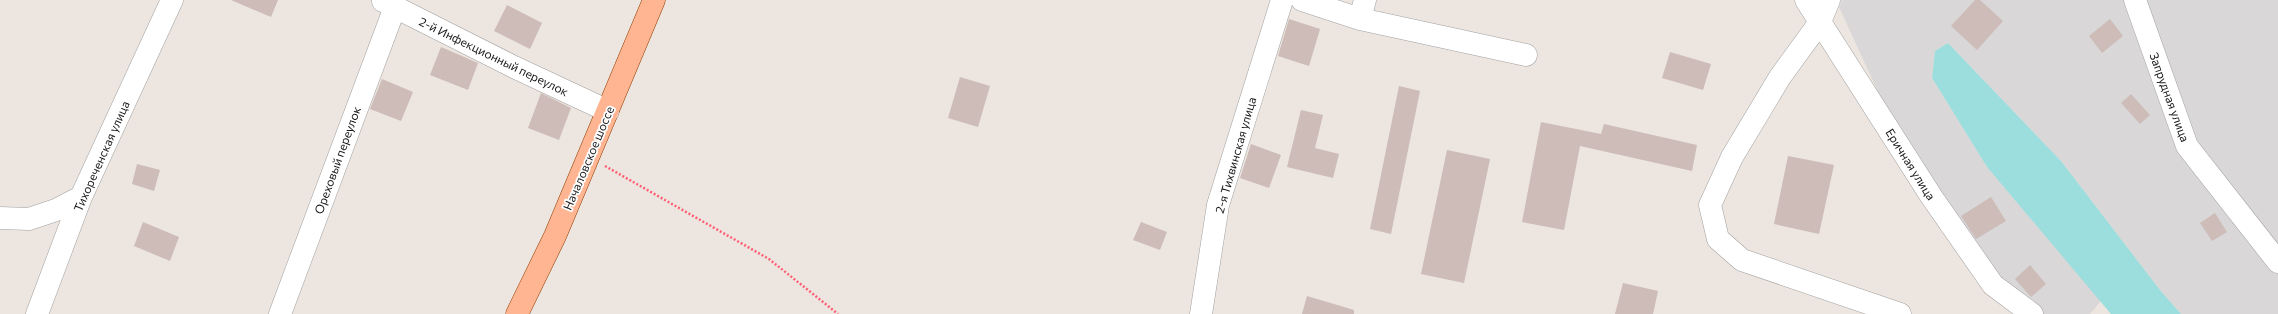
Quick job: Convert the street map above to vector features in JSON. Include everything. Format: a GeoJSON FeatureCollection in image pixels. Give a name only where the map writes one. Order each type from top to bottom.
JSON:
{"type":"FeatureCollection","features":[{"type":"Feature","properties":{"kind":"main road","name":"Началовское шоссе"},"geometry":{"type":"LineString","coordinates":[[517,314],[555,236],[654,0]]}},
{"type":"Feature","properties":{"kind":"street","name":"Тихореченская улица"},"geometry":{"type":"LineString","coordinates":[[37,314],[81,197],[172,0]]}},
{"type":"Feature","properties":{"kind":"street","name":"2-я Тихвинская улица"},"geometry":{"type":"LineString","coordinates":[[1202,314],[1218,205],[1282,0]]}},
{"type":"Feature","properties":{"kind":"street"},"geometry":{"type":"LineString","coordinates":[[1302,0],[1363,10],[1526,55]]}},
{"type":"Feature","properties":{"kind":"street","name":"Еричная улица"},"geometry":{"type":"LineString","coordinates":[[1806,0],[1931,196],[1993,285],[2032,314]]}},
{"type":"Feature","properties":{"kind":"street"},"geometry":{"type":"LineString","coordinates":[[1829,0],[1820,22],[1780,77],[1732,157],[1710,205],[1718,239],[1742,260],[1900,314]]}},
{"type":"Feature","properties":{"kind":"street","name":"Запрудная улица"},"geometry":{"type":"LineString","coordinates":[[2135,0],[2187,146],[2278,262]]}},
{"type":"Feature","properties":{"kind":"street","name":"2-й Инфекционный переулок"},"geometry":{"type":"LineString","coordinates":[[388,4],[514,67],[608,111]]}},
{"type":"Feature","properties":{"kind":"street","name":"Ореховый переулок"},"geometry":{"type":"LineString","coordinates":[[280,314],[388,4]]}},
{"type":"Feature","properties":{"kind":"street"},"geometry":{"type":"LineString","coordinates":[[0,218],[29,219],[56,210],[81,197]]}},
{"type":"Feature","properties":{"kind":"path"},"geometry":{"type":"LineString","coordinates":[[588,157],[769,259],[838,314]]}},
{"type":"Feature","properties":{"kind":"shaded area"},"geometry":{"type":"Polygon","coordinates":[[[1842,0],[2278,0],[2278,314],[2181,314],[2160,290],[2061,161],[1948,43],[1935,51],[1932,78],[1987,167],[2101,301],[2090,314],[2042,314],[1996,278],[1885,107],[1839,7],[1842,0]]]}},
{"type":"Feature","properties":{"kind":"water"},"geometry":{"type":"Polygon","coordinates":[[[1948,43],[2061,161],[2160,290],[2181,314],[2111,314],[1987,167],[1932,78],[1935,51],[1948,43]]]}},
{"type":"Feature","properties":{"kind":"building"},"geometry":{"type":"Polygon","coordinates":[[[231,0],[278,0],[271,17],[231,0]]]}},
{"type":"Feature","properties":{"kind":"building"},"geometry":{"type":"Polygon","coordinates":[[[1975,0],[1980,0],[2003,21],[1977,50],[1951,26],[1975,0]]]}},
{"type":"Feature","properties":{"kind":"building"},"geometry":{"type":"Polygon","coordinates":[[[507,5],[542,23],[530,49],[494,31],[507,5]]]}},
{"type":"Feature","properties":{"kind":"building"},"geometry":{"type":"Polygon","coordinates":[[[1289,19],[1320,29],[1309,66],[1278,56],[1289,19]]]}},
{"type":"Feature","properties":{"kind":"building"},"geometry":{"type":"Polygon","coordinates":[[[2110,19],[2123,36],[2102,53],[2089,36],[2110,19]]]}},
{"type":"Feature","properties":{"kind":"building"},"geometry":{"type":"Polygon","coordinates":[[[441,47],[478,63],[468,90],[430,75],[441,47]]]}},
{"type":"Feature","properties":{"kind":"building"},"geometry":{"type":"Polygon","coordinates":[[[1670,52],[1711,64],[1703,90],[1662,78],[1670,52]]]}},
{"type":"Feature","properties":{"kind":"building"},"geometry":{"type":"Polygon","coordinates":[[[960,77],[990,86],[978,127],[948,118],[960,77]]]}},
{"type":"Feature","properties":{"kind":"building"},"geometry":{"type":"Polygon","coordinates":[[[382,79],[413,92],[401,121],[370,109],[382,79]]]}},
{"type":"Feature","properties":{"kind":"building"},"geometry":{"type":"Polygon","coordinates":[[[1399,86],[1420,91],[1391,234],[1370,229],[1399,86]]]}},
{"type":"Feature","properties":{"kind":"building"},"geometry":{"type":"Polygon","coordinates":[[[541,93],[571,108],[559,140],[528,128],[541,93]]]}},
{"type":"Feature","properties":{"kind":"building"},"geometry":{"type":"Polygon","coordinates":[[[2131,94],[2150,115],[2140,124],[2121,103],[2131,94]]]}},
{"type":"Feature","properties":{"kind":"building"},"geometry":{"type":"Polygon","coordinates":[[[1301,110],[1323,115],[1315,148],[1339,154],[1333,178],[1287,167],[1301,110]]]}},
{"type":"Feature","properties":{"kind":"building"},"geometry":{"type":"Polygon","coordinates":[[[1541,122],[1601,134],[1604,124],[1697,145],[1692,171],[1580,146],[1564,230],[1522,222],[1541,122]]]}},
{"type":"Feature","properties":{"kind":"building"},"geometry":{"type":"Polygon","coordinates":[[[1251,144],[1281,155],[1269,188],[1240,178],[1251,144]]]}},
{"type":"Feature","properties":{"kind":"building"},"geometry":{"type":"Polygon","coordinates":[[[1447,150],[1490,159],[1464,283],[1421,274],[1447,150]]]}},
{"type":"Feature","properties":{"kind":"building"},"geometry":{"type":"Polygon","coordinates":[[[1788,156],[1834,165],[1819,234],[1774,224],[1788,156]]]}},
{"type":"Feature","properties":{"kind":"building"},"geometry":{"type":"Polygon","coordinates":[[[137,164],[160,170],[154,191],[132,184],[137,164]]]}},
{"type":"Feature","properties":{"kind":"building"},"geometry":{"type":"Polygon","coordinates":[[[1991,197],[2006,221],[1976,239],[1961,216],[1991,197]]]}},
{"type":"Feature","properties":{"kind":"building"},"geometry":{"type":"Polygon","coordinates":[[[2215,213],[2227,232],[2212,241],[2200,223],[2215,213]]]}},
{"type":"Feature","properties":{"kind":"building"},"geometry":{"type":"Polygon","coordinates":[[[143,222],[179,237],[170,261],[134,246],[143,222]]]}},
{"type":"Feature","properties":{"kind":"building"},"geometry":{"type":"Polygon","coordinates":[[[1141,222],[1167,232],[1160,250],[1133,240],[1141,222]]]}},
{"type":"Feature","properties":{"kind":"building"},"geometry":{"type":"Polygon","coordinates":[[[2030,265],[2046,284],[2031,297],[2015,279],[2030,265]]]}},
{"type":"Feature","properties":{"kind":"building"},"geometry":{"type":"Polygon","coordinates":[[[1623,283],[1658,291],[1653,314],[1615,314],[1623,283]]]}},
{"type":"Feature","properties":{"kind":"building"},"geometry":{"type":"Polygon","coordinates":[[[1307,296],[1354,310],[1354,314],[1302,314],[1307,296]]]}}]}
